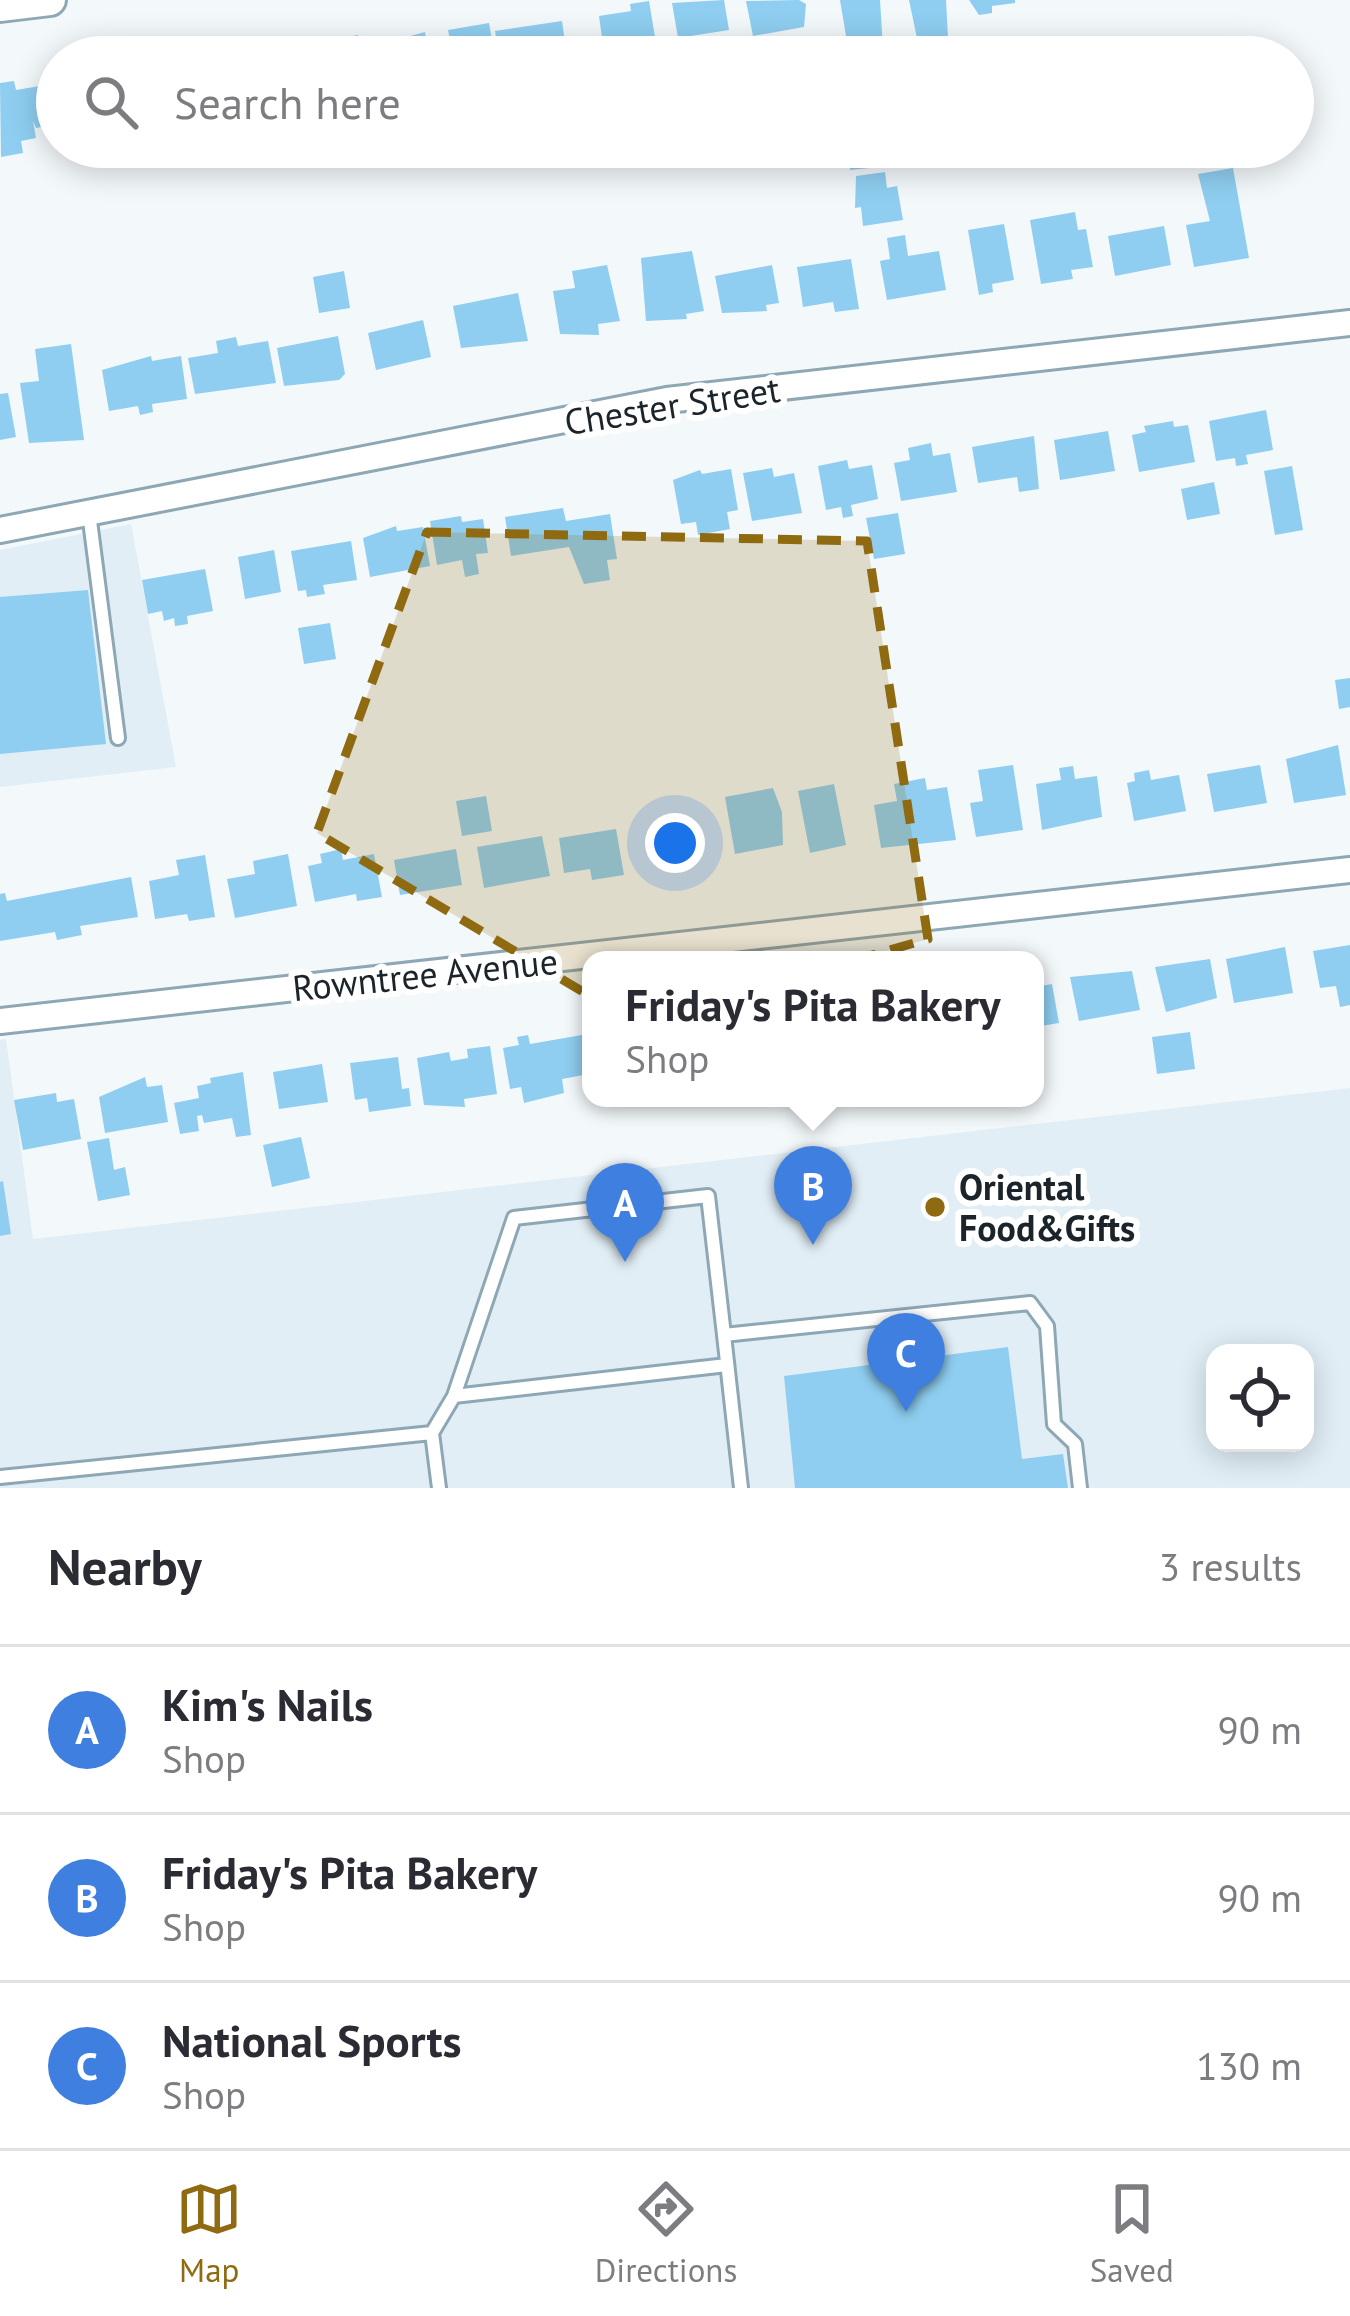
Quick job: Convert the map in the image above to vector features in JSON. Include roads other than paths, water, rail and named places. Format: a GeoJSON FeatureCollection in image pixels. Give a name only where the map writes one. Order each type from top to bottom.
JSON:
{"type":"FeatureCollection","features":[{"type":"Feature","properties":{"kind":"street"},"geometry":{"type":"LineString","coordinates":[[7,4],[50,0]]}},
{"type":"Feature","properties":{"kind":"street","name":"Chester Street"},"geometry":{"type":"LineString","coordinates":[[0,530],[667,400],[1350,323]]}},
{"type":"Feature","properties":{"kind":"street","name":"Rowntree Avenue"},"geometry":{"type":"LineString","coordinates":[[626,951],[1350,870]]}},
{"type":"Feature","properties":{"kind":"street","name":"Rowntree Avenue"},"geometry":{"type":"LineString","coordinates":[[0,1021],[582,956]]}},
{"type":"Feature","properties":{"kind":"lane"},"geometry":{"type":"LineString","coordinates":[[89,513],[118,738]]}},
{"type":"Feature","properties":{"kind":"lane"},"geometry":{"type":"LineString","coordinates":[[439,1488],[432,1432],[454,1396],[514,1218],[708,1196],[741,1488]]}},
{"type":"Feature","properties":{"kind":"lane"},"geometry":{"type":"LineString","coordinates":[[724,1335],[1030,1303],[1047,1326],[1054,1424],[1075,1444],[1080,1488]]}},
{"type":"Feature","properties":{"kind":"lane"},"geometry":{"type":"LineString","coordinates":[[454,1396],[727,1365]]}},
{"type":"Feature","properties":{"kind":"lane"},"geometry":{"type":"LineString","coordinates":[[0,1477],[432,1432]]}},
{"type":"Feature","properties":{"kind":"lane"},"geometry":{"type":"LineString","coordinates":[[75,1471],[76,1488]]}},
{"type":"Feature","properties":{"kind":"place","name":"Oriental Food&Gifts"},"geometry":{"type":"Point","coordinates":[935,1207]}},
{"type":"Feature","properties":{"kind":"place","name":"Friday's Pita Bakery"},"geometry":{"type":"Point","coordinates":[813,1245]}},
{"type":"Feature","properties":{"kind":"place","name":"Kim's Nails"},"geometry":{"type":"Point","coordinates":[625,1262]}},
{"type":"Feature","properties":{"kind":"place","name":"National Sports"},"geometry":{"type":"Point","coordinates":[906,1412]}}]}
